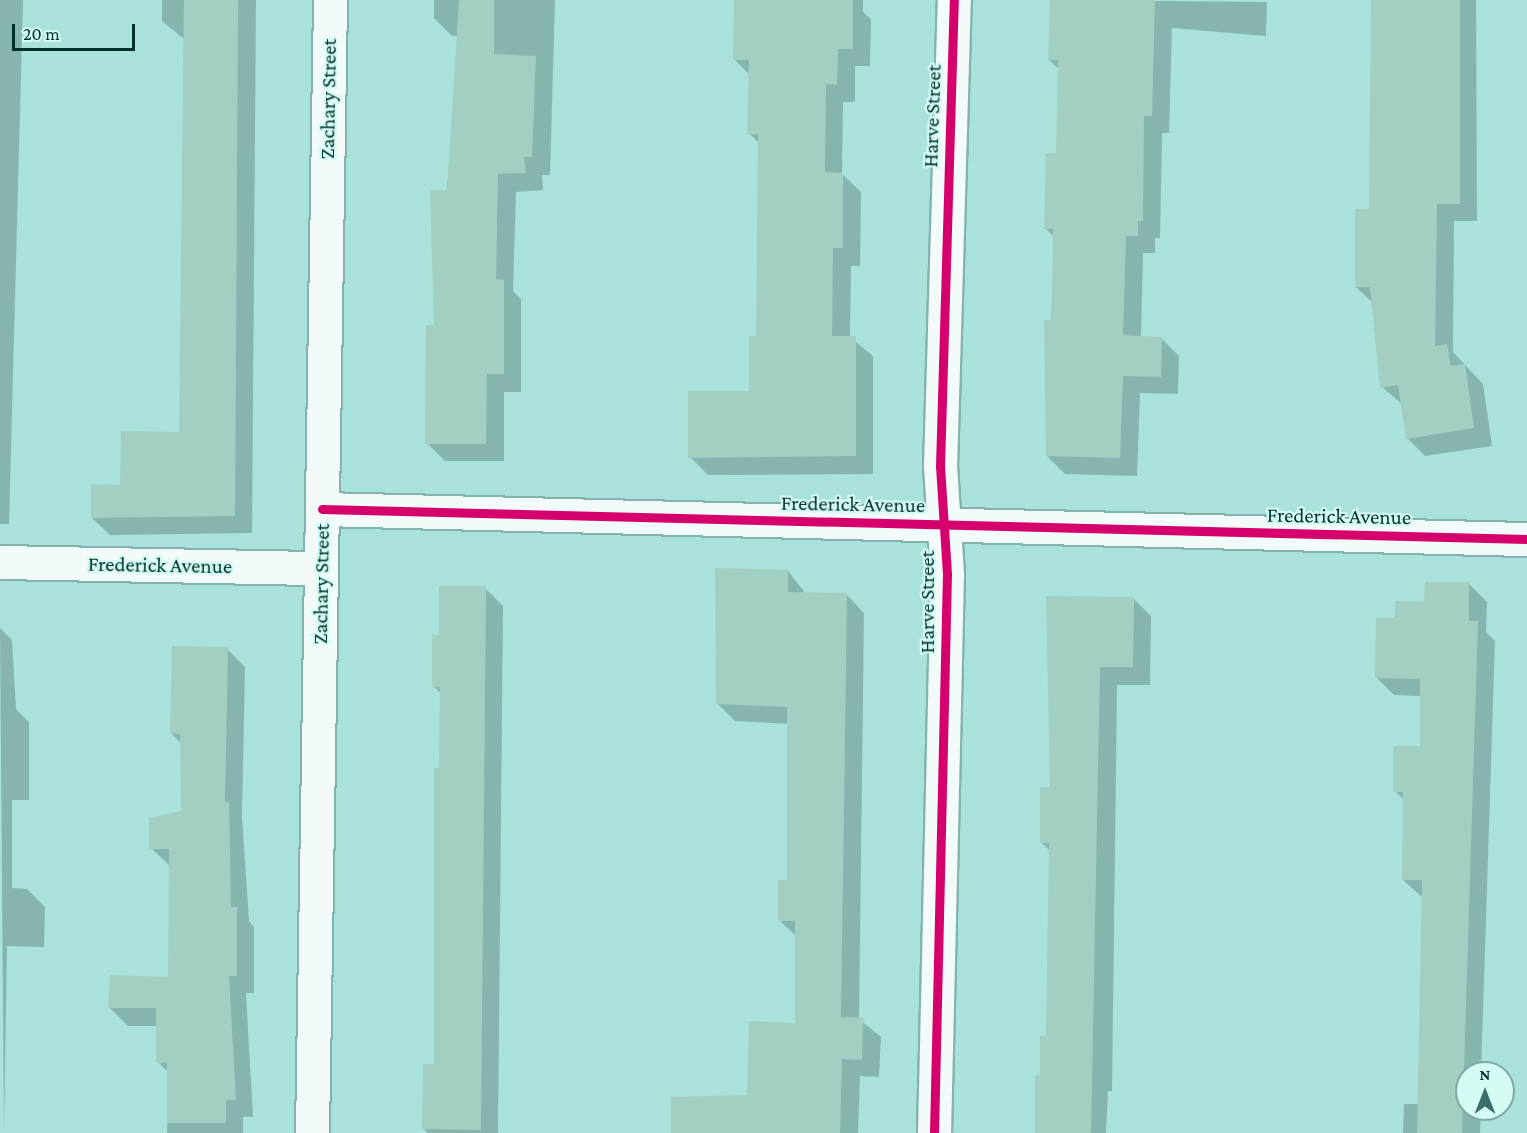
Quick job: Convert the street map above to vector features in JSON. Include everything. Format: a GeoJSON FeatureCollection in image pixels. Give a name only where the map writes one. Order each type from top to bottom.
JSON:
{"type":"FeatureCollection","features":[{"type":"Feature","properties":{"kind":"street","name":"Zachary Street"},"geometry":{"type":"LineString","coordinates":[[312,1133],[330,0]]}},
{"type":"Feature","properties":{"kind":"street","name":"Harve Street"},"geometry":{"type":"LineString","coordinates":[[934,1133],[947,574],[940,466],[954,0]]}},
{"type":"Feature","properties":{"kind":"street","name":"Frederick Avenue"},"geometry":{"type":"LineString","coordinates":[[322,509],[1527,539]]}},
{"type":"Feature","properties":{"kind":"street","name":"Frederick Avenue"},"geometry":{"type":"LineString","coordinates":[[0,562],[321,568]]}},
{"type":"Feature","properties":{"kind":"building"},"geometry":{"type":"Polygon","coordinates":[[[184,0],[238,0],[235,516],[91,518],[91,484],[120,485],[121,431],[179,432],[184,0]]]}},
{"type":"Feature","properties":{"kind":"building"},"geometry":{"type":"Polygon","coordinates":[[[459,0],[494,0],[494,54],[536,56],[532,157],[524,157],[526,173],[498,174],[496,279],[504,280],[504,374],[487,374],[486,444],[425,444],[426,325],[434,325],[430,190],[447,190],[459,0]]]}},
{"type":"Feature","properties":{"kind":"building"},"geometry":{"type":"Polygon","coordinates":[[[734,0],[853,0],[853,49],[838,49],[837,85],[826,84],[825,172],[843,173],[843,248],[833,248],[832,336],[856,336],[856,456],[688,458],[688,391],[749,391],[749,336],[756,336],[758,134],[747,134],[749,60],[733,60],[734,0]]]}},
{"type":"Feature","properties":{"kind":"building"},"geometry":{"type":"Polygon","coordinates":[[[1050,0],[1155,0],[1152,116],[1144,116],[1143,221],[1138,221],[1138,236],[1126,236],[1123,335],[1162,337],[1161,377],[1123,376],[1120,458],[1046,456],[1044,320],[1052,320],[1053,229],[1044,229],[1046,153],[1056,153],[1058,60],[1048,60],[1050,0]]]}},
{"type":"Feature","properties":{"kind":"building"},"geometry":{"type":"Polygon","coordinates":[[[1371,0],[1460,0],[1460,204],[1437,204],[1435,346],[1447,344],[1451,366],[1465,364],[1474,428],[1406,439],[1398,385],[1380,388],[1370,287],[1355,287],[1355,209],[1369,209],[1371,0]]]}},
{"type":"Feature","properties":{"kind":"building"},"geometry":{"type":"Polygon","coordinates":[[[715,568],[788,570],[788,592],[847,593],[841,1017],[863,1018],[862,1060],[842,1059],[840,1133],[671,1133],[671,1097],[747,1095],[749,1021],[795,1023],[795,921],[778,921],[778,880],[787,880],[787,707],[716,704],[715,568]]]}},
{"type":"Feature","properties":{"kind":"building"},"geometry":{"type":"Polygon","coordinates":[[[1425,582],[1469,582],[1469,621],[1478,621],[1464,1061],[1455,1061],[1455,1121],[1462,1121],[1462,1133],[1417,1133],[1422,880],[1402,880],[1403,792],[1393,792],[1393,746],[1420,746],[1420,679],[1375,678],[1376,618],[1395,618],[1395,601],[1424,602],[1425,582]]]}},
{"type":"Feature","properties":{"kind":"building"},"geometry":{"type":"Polygon","coordinates":[[[439,586],[486,586],[481,1130],[422,1129],[423,1064],[434,1064],[434,768],[439,768],[440,687],[432,687],[432,634],[439,635],[439,586]]]}},
{"type":"Feature","properties":{"kind":"building"},"geometry":{"type":"Polygon","coordinates":[[[1046,596],[1134,597],[1133,667],[1100,667],[1091,1133],[1035,1133],[1035,1075],[1040,1075],[1040,1036],[1046,1036],[1049,843],[1040,843],[1040,787],[1050,787],[1046,596]]]}},
{"type":"Feature","properties":{"kind":"building"},"geometry":{"type":"Polygon","coordinates":[[[172,646],[228,647],[225,802],[229,802],[231,907],[237,907],[237,976],[229,976],[236,1100],[226,1100],[226,1123],[167,1123],[167,1063],[156,1063],[156,1008],[108,1008],[110,975],[168,977],[169,849],[149,849],[149,818],[181,811],[180,734],[170,733],[172,646]]]}},
{"type":"Feature","properties":{"kind":"cycle path"},"geometry":{"type":"LineString","coordinates":[[934,1133],[947,574],[940,466],[954,0]]}},
{"type":"Feature","properties":{"kind":"cycle path"},"geometry":{"type":"LineString","coordinates":[[322,509],[1527,539]]}}]}
